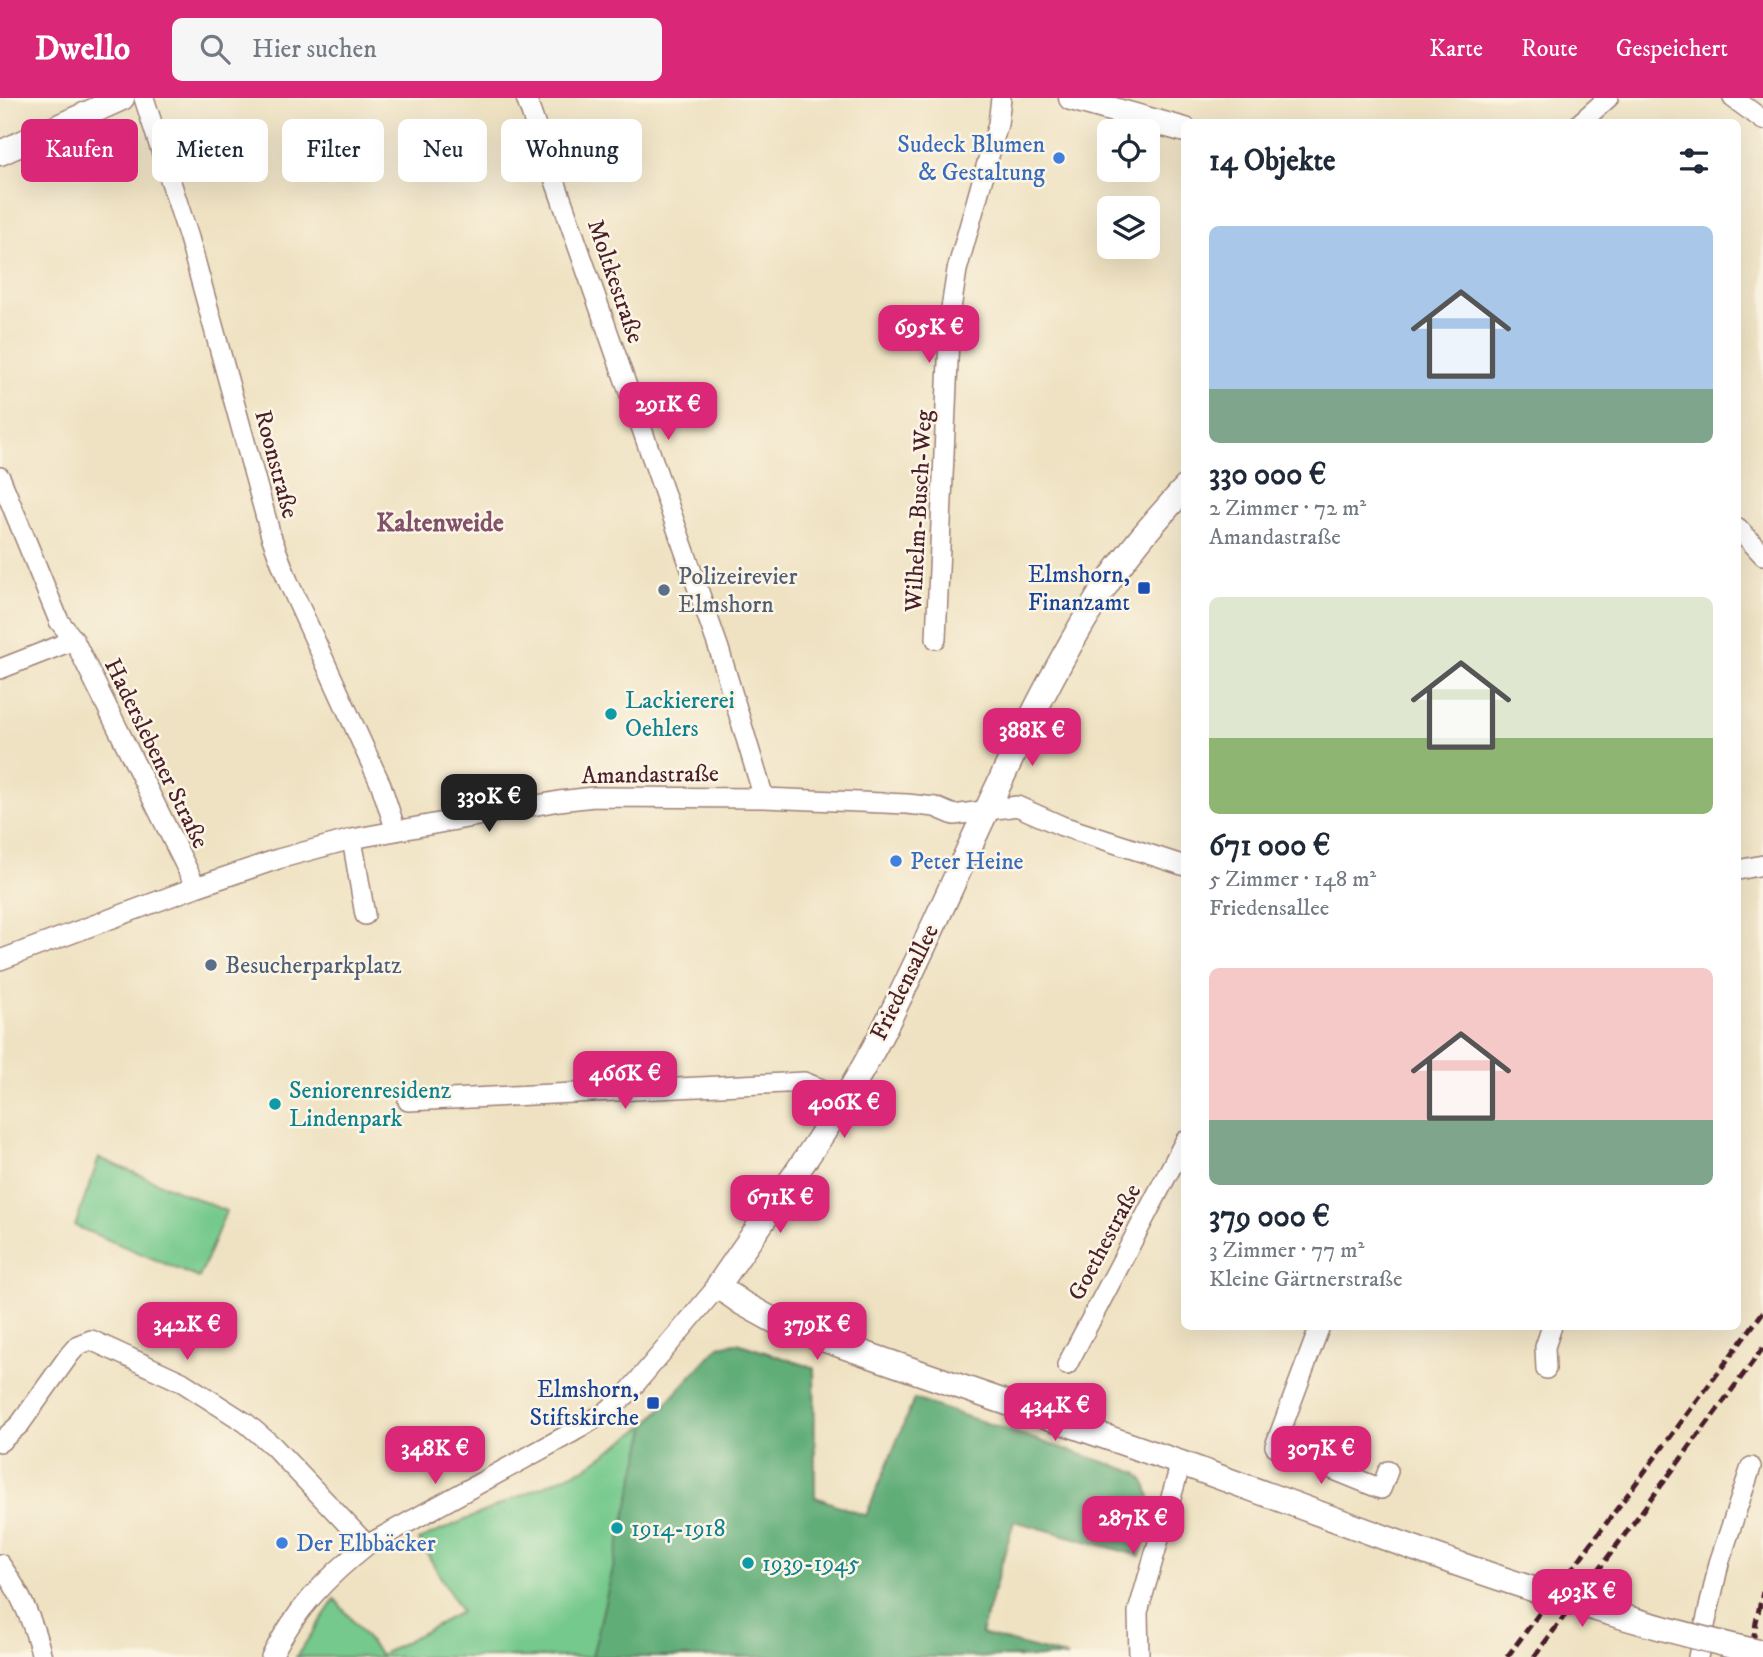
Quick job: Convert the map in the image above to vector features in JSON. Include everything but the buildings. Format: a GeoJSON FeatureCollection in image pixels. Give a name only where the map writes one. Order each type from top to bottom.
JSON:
{"type":"FeatureCollection","features":[{"type":"Feature","properties":{"kind":"main road"},"geometry":{"type":"LineString","coordinates":[[0,153],[122,98]]}},
{"type":"Feature","properties":{"kind":"main road"},"geometry":{"type":"LineString","coordinates":[[1071,98],[1181,129]]}},
{"type":"Feature","properties":{"kind":"main road","name":"Friedensallee"},"geometry":{"type":"LineString","coordinates":[[718,1286],[844,1098],[886,1024],[1037,705],[1100,594],[1152,524],[1181,492]]}},
{"type":"Feature","properties":{"kind":"main road"},"geometry":{"type":"LineString","coordinates":[[718,1286],[782,1325],[1181,1463],[1416,1549],[1635,1622],[1763,1653]]}},
{"type":"Feature","properties":{"kind":"street","name":"Roonstraße"},"geometry":{"type":"LineString","coordinates":[[145,98],[189,237],[271,536],[288,581],[381,785],[396,831]]}},
{"type":"Feature","properties":{"kind":"street","name":"Moltkestraße"},"geometry":{"type":"LineString","coordinates":[[526,98],[719,649],[764,798]]}},
{"type":"Feature","properties":{"kind":"street","name":"Wilhelm-Busch-Weg"},"geometry":{"type":"LineString","coordinates":[[936,639],[951,305],[957,270],[998,124],[1001,98]]}},
{"type":"Feature","properties":{"kind":"street"},"geometry":{"type":"LineString","coordinates":[[1584,119],[1608,98]]}},
{"type":"Feature","properties":{"kind":"street"},"geometry":{"type":"LineString","coordinates":[[1733,98],[1763,120]]}},
{"type":"Feature","properties":{"kind":"street","name":"Haderslebener Straße"},"geometry":{"type":"LineString","coordinates":[[0,478],[59,621],[75,640],[196,887]]}},
{"type":"Feature","properties":{"kind":"street"},"geometry":{"type":"LineString","coordinates":[[1741,531],[1763,555]]}},
{"type":"Feature","properties":{"kind":"street","name":"Haderslebener Straße"},"geometry":{"type":"LineString","coordinates":[[0,669],[75,640]]}},
{"type":"Feature","properties":{"kind":"street","name":"Amandastraße"},"geometry":{"type":"LineString","coordinates":[[0,960],[278,859],[352,839],[594,797],[764,798],[906,804],[935,807],[954,815],[1017,806],[1062,826],[1181,865]]}},
{"type":"Feature","properties":{"kind":"street"},"geometry":{"type":"LineString","coordinates":[[352,839],[365,915]]}},
{"type":"Feature","properties":{"kind":"street"},"geometry":{"type":"LineString","coordinates":[[1741,869],[1763,865]]}},
{"type":"Feature","properties":{"kind":"street"},"geometry":{"type":"LineString","coordinates":[[408,1101],[804,1082],[844,1098]]}},
{"type":"Feature","properties":{"kind":"street","name":"Goethestraße"},"geometry":{"type":"LineString","coordinates":[[1066,1364],[1181,1148]]}},
{"type":"Feature","properties":{"kind":"street","name":"Friedensallee"},"geometry":{"type":"LineString","coordinates":[[271,1657],[309,1597],[367,1545],[606,1412],[626,1395],[718,1286]]}},
{"type":"Feature","properties":{"kind":"street"},"geometry":{"type":"LineString","coordinates":[[1318,1330],[1275,1446],[1381,1489],[1388,1471]]}},
{"type":"Feature","properties":{"kind":"street"},"geometry":{"type":"LineString","coordinates":[[1546,1369],[1545,1347],[1551,1330]]}},
{"type":"Feature","properties":{"kind":"street"},"geometry":{"type":"LineString","coordinates":[[0,1442],[20,1424],[78,1345],[92,1340],[182,1382],[246,1423],[273,1446],[367,1545]]}},
{"type":"Feature","properties":{"kind":"street"},"geometry":{"type":"LineString","coordinates":[[1139,1657],[1138,1612],[1181,1463]]}},
{"type":"Feature","properties":{"kind":"street"},"geometry":{"type":"LineString","coordinates":[[1698,1657],[1719,1563],[1751,1467]]}},
{"type":"Feature","properties":{"kind":"street"},"geometry":{"type":"LineString","coordinates":[[0,1564],[35,1628],[42,1657]]}},
{"type":"Feature","properties":{"kind":"green space"},"geometry":{"type":"Polygon","coordinates":[[[99,1158],[226,1211],[199,1278],[75,1226],[99,1158]]]}},
{"type":"Feature","properties":{"kind":"green space"},"geometry":{"type":"Polygon","coordinates":[[[737,1343],[814,1368],[815,1497],[866,1517],[812,1657],[296,1657],[335,1599],[380,1655],[461,1612],[419,1540],[587,1467],[647,1424],[719,1346],[737,1343]]]}},
{"type":"Feature","properties":{"kind":"green space"},"geometry":{"type":"Polygon","coordinates":[[[737,1343],[814,1368],[815,1497],[866,1516],[914,1399],[1137,1473],[1149,1491],[1150,1502],[1140,1556],[1014,1521],[981,1634],[1068,1657],[592,1657],[647,1424],[719,1346],[737,1343]]]}},
{"type":"Feature","properties":{"kind":"railway"},"geometry":{"type":"LineString","coordinates":[[1507,1657],[1763,1312]]}},
{"type":"Feature","properties":{"kind":"railway"},"geometry":{"type":"LineString","coordinates":[[1534,1657],[1763,1348]]}},
{"type":"Feature","properties":{"kind":"railway"},"geometry":{"type":"LineString","coordinates":[[1751,1657],[1763,1592]]}},
{"type":"Feature","properties":{"kind":"place","name":"Sudeck Blumen & Gestaltung"},"geometry":{"type":"Point","coordinates":[1059,158]}},
{"type":"Feature","properties":{"kind":"place","name":"Elmshorn, Finanzamt"},"geometry":{"type":"Point","coordinates":[1144,588]}},
{"type":"Feature","properties":{"kind":"place","name":"Polizeirevier Elmshorn"},"geometry":{"type":"Point","coordinates":[664,590]}},
{"type":"Feature","properties":{"kind":"place","name":"Lackiererei Oehlers"},"geometry":{"type":"Point","coordinates":[611,714]}},
{"type":"Feature","properties":{"kind":"place","name":"Peter Heine"},"geometry":{"type":"Point","coordinates":[896,861]}},
{"type":"Feature","properties":{"kind":"place","name":"Besucherparkplatz"},"geometry":{"type":"Point","coordinates":[211,965]}},
{"type":"Feature","properties":{"kind":"place","name":"Seniorenresidenz Lindenpark"},"geometry":{"type":"Point","coordinates":[275,1104]}},
{"type":"Feature","properties":{"kind":"place","name":"Elmshorn, Stiftskirche"},"geometry":{"type":"Point","coordinates":[653,1403]}},
{"type":"Feature","properties":{"kind":"place","name":"1914-1918"},"geometry":{"type":"Point","coordinates":[617,1528]}},
{"type":"Feature","properties":{"kind":"place","name":"Der Elbbäcker"},"geometry":{"type":"Point","coordinates":[282,1543]}},
{"type":"Feature","properties":{"kind":"place","name":"1939-1945"},"geometry":{"type":"Point","coordinates":[748,1563]}},
{"type":"Feature","properties":{"kind":"district","name":"Kaltenweide"},"geometry":{"type":"Point","coordinates":[440,522]}}]}
